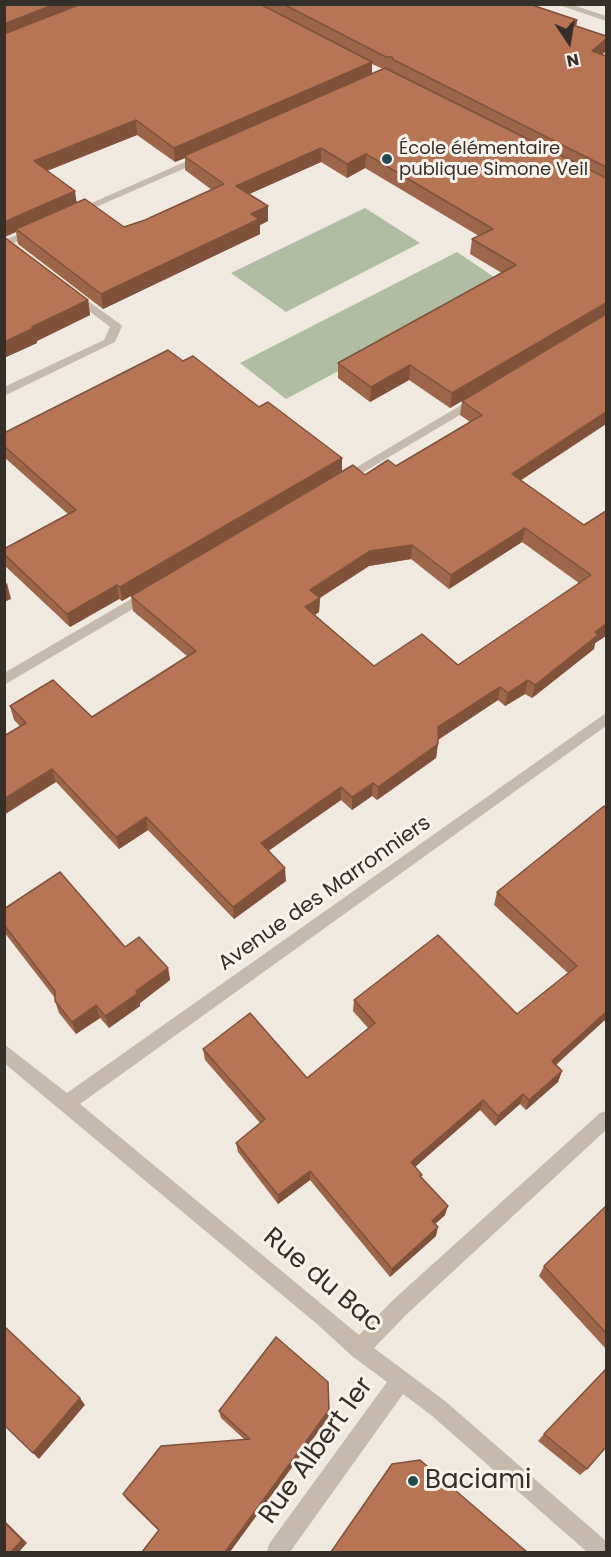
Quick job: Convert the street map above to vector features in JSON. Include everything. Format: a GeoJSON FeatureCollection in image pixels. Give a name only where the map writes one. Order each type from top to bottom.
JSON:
{"type":"FeatureCollection","features":[{"type":"Feature","properties":{"kind":"street"},"geometry":{"type":"LineString","coordinates":[[560,4],[606,19]]}},
{"type":"Feature","properties":{"kind":"street"},"geometry":{"type":"LineString","coordinates":[[62,219],[215,151]]}},
{"type":"Feature","properties":{"kind":"street"},"geometry":{"type":"LineString","coordinates":[[9,246],[51,224]]}},
{"type":"Feature","properties":{"kind":"street"},"geometry":{"type":"LineString","coordinates":[[4,392],[109,342],[116,326],[61,285]]}},
{"type":"Feature","properties":{"kind":"street"},"geometry":{"type":"LineString","coordinates":[[331,486],[494,389]]}},
{"type":"Feature","properties":{"kind":"street"},"geometry":{"type":"LineString","coordinates":[[4,680],[158,589]]}},
{"type":"Feature","properties":{"kind":"street","name":"Avenue des Marronniers"},"geometry":{"type":"LineString","coordinates":[[67,1103],[606,719]]}},
{"type":"Feature","properties":{"kind":"street","name":"Rue du Bac"},"geometry":{"type":"LineString","coordinates":[[4,1052],[324,1317],[359,1349],[438,1408],[603,1552]]}},
{"type":"Feature","properties":{"kind":"street"},"geometry":{"type":"LineString","coordinates":[[359,1349],[400,1307],[606,1119]]}},
{"type":"Feature","properties":{"kind":"street","name":"Rue Albert 1er"},"geometry":{"type":"LineString","coordinates":[[277,1552],[400,1381]]}},
{"type":"Feature","properties":{"kind":"green space"},"geometry":{"type":"Polygon","coordinates":[[[365,208],[420,243],[286,312],[231,273],[365,208]]]}},
{"type":"Feature","properties":{"kind":"green space"},"geometry":{"type":"Polygon","coordinates":[[[457,252],[503,283],[286,399],[240,363],[457,252]]]}},
{"type":"Feature","properties":{"kind":"building"},"geometry":{"type":"Polygon","coordinates":[[[4,4],[55,4],[4,24],[4,4]]]}},
{"type":"Feature","properties":{"kind":"building"},"geometry":{"type":"Polygon","coordinates":[[[81,4],[260,4],[372,62],[174,148],[136,120],[34,161],[75,191],[4,222],[4,34],[81,4]]]}},
{"type":"Feature","properties":{"kind":"building"},"geometry":{"type":"Polygon","coordinates":[[[283,4],[529,4],[577,20],[570,24],[606,36],[606,39],[592,51],[606,56],[606,167],[392,57],[386,57],[283,4]]]}},
{"type":"Feature","properties":{"kind":"building"},"geometry":{"type":"Polygon","coordinates":[[[385,68],[606,178],[606,303],[452,393],[410,365],[371,387],[338,363],[516,265],[472,239],[493,229],[366,154],[347,164],[321,148],[236,186],[268,206],[251,214],[259,219],[101,294],[16,229],[85,199],[124,227],[145,220],[224,184],[184,156],[385,68]]]}},
{"type":"Feature","properties":{"kind":"building"},"geometry":{"type":"Polygon","coordinates":[[[4,237],[88,300],[4,342],[4,237]]]}},
{"type":"Feature","properties":{"kind":"building"},"geometry":{"type":"Polygon","coordinates":[[[606,314],[606,412],[512,474],[584,525],[606,511],[606,624],[595,632],[598,635],[535,685],[528,680],[508,693],[500,687],[438,727],[438,744],[378,787],[373,783],[352,797],[341,787],[261,843],[285,868],[233,907],[146,817],[116,837],[52,769],[4,799],[4,736],[26,723],[10,706],[53,680],[92,717],[196,651],[131,596],[353,465],[365,475],[388,460],[396,466],[482,415],[462,401],[606,314]],[[525,528],[451,575],[412,545],[370,551],[310,590],[320,598],[305,607],[374,666],[422,634],[458,665],[591,575],[525,528]]]}},
{"type":"Feature","properties":{"kind":"building"},"geometry":{"type":"Polygon","coordinates":[[[168,350],[183,361],[193,356],[259,407],[268,402],[342,458],[120,587],[117,585],[67,614],[4,554],[4,549],[76,510],[4,446],[4,433],[168,350]]]}},
{"type":"Feature","properties":{"kind":"building"},"geometry":{"type":"Polygon","coordinates":[[[604,806],[606,809],[606,1012],[552,1061],[562,1071],[529,1100],[523,1094],[498,1116],[483,1100],[411,1162],[422,1175],[420,1176],[448,1206],[432,1221],[438,1227],[392,1269],[310,1171],[278,1195],[236,1143],[265,1119],[203,1049],[250,1013],[307,1078],[375,1023],[354,1000],[438,935],[517,1014],[577,966],[497,892],[604,806]]]}},
{"type":"Feature","properties":{"kind":"building"},"geometry":{"type":"Polygon","coordinates":[[[60,872],[125,947],[139,937],[168,968],[105,1016],[96,1005],[72,1022],[55,1001],[55,991],[4,925],[4,909],[60,872]]]}},
{"type":"Feature","properties":{"kind":"building"},"geometry":{"type":"Polygon","coordinates":[[[606,1206],[606,1333],[544,1266],[606,1206]]]}},
{"type":"Feature","properties":{"kind":"building"},"geometry":{"type":"Polygon","coordinates":[[[4,1326],[80,1398],[33,1453],[4,1425],[4,1326]]]}},
{"type":"Feature","properties":{"kind":"building"},"geometry":{"type":"Polygon","coordinates":[[[276,1337],[328,1382],[329,1410],[225,1552],[142,1552],[159,1530],[123,1494],[161,1446],[250,1439],[219,1411],[276,1337]]]}},
{"type":"Feature","properties":{"kind":"building"},"geometry":{"type":"Polygon","coordinates":[[[606,1369],[606,1447],[587,1469],[544,1434],[606,1369]]]}},
{"type":"Feature","properties":{"kind":"building"},"geometry":{"type":"Polygon","coordinates":[[[420,1460],[527,1552],[331,1552],[392,1464],[420,1460]]]}},
{"type":"Feature","properties":{"kind":"building"},"geometry":{"type":"Polygon","coordinates":[[[4,1522],[22,1540],[11,1552],[4,1552],[4,1522]]]}},
{"type":"Feature","properties":{"kind":"place","name":"École élémentaire publique Simone Veil"},"geometry":{"type":"Point","coordinates":[387,159]}},
{"type":"Feature","properties":{"kind":"place","name":"Baciami"},"geometry":{"type":"Point","coordinates":[413,1481]}}]}
